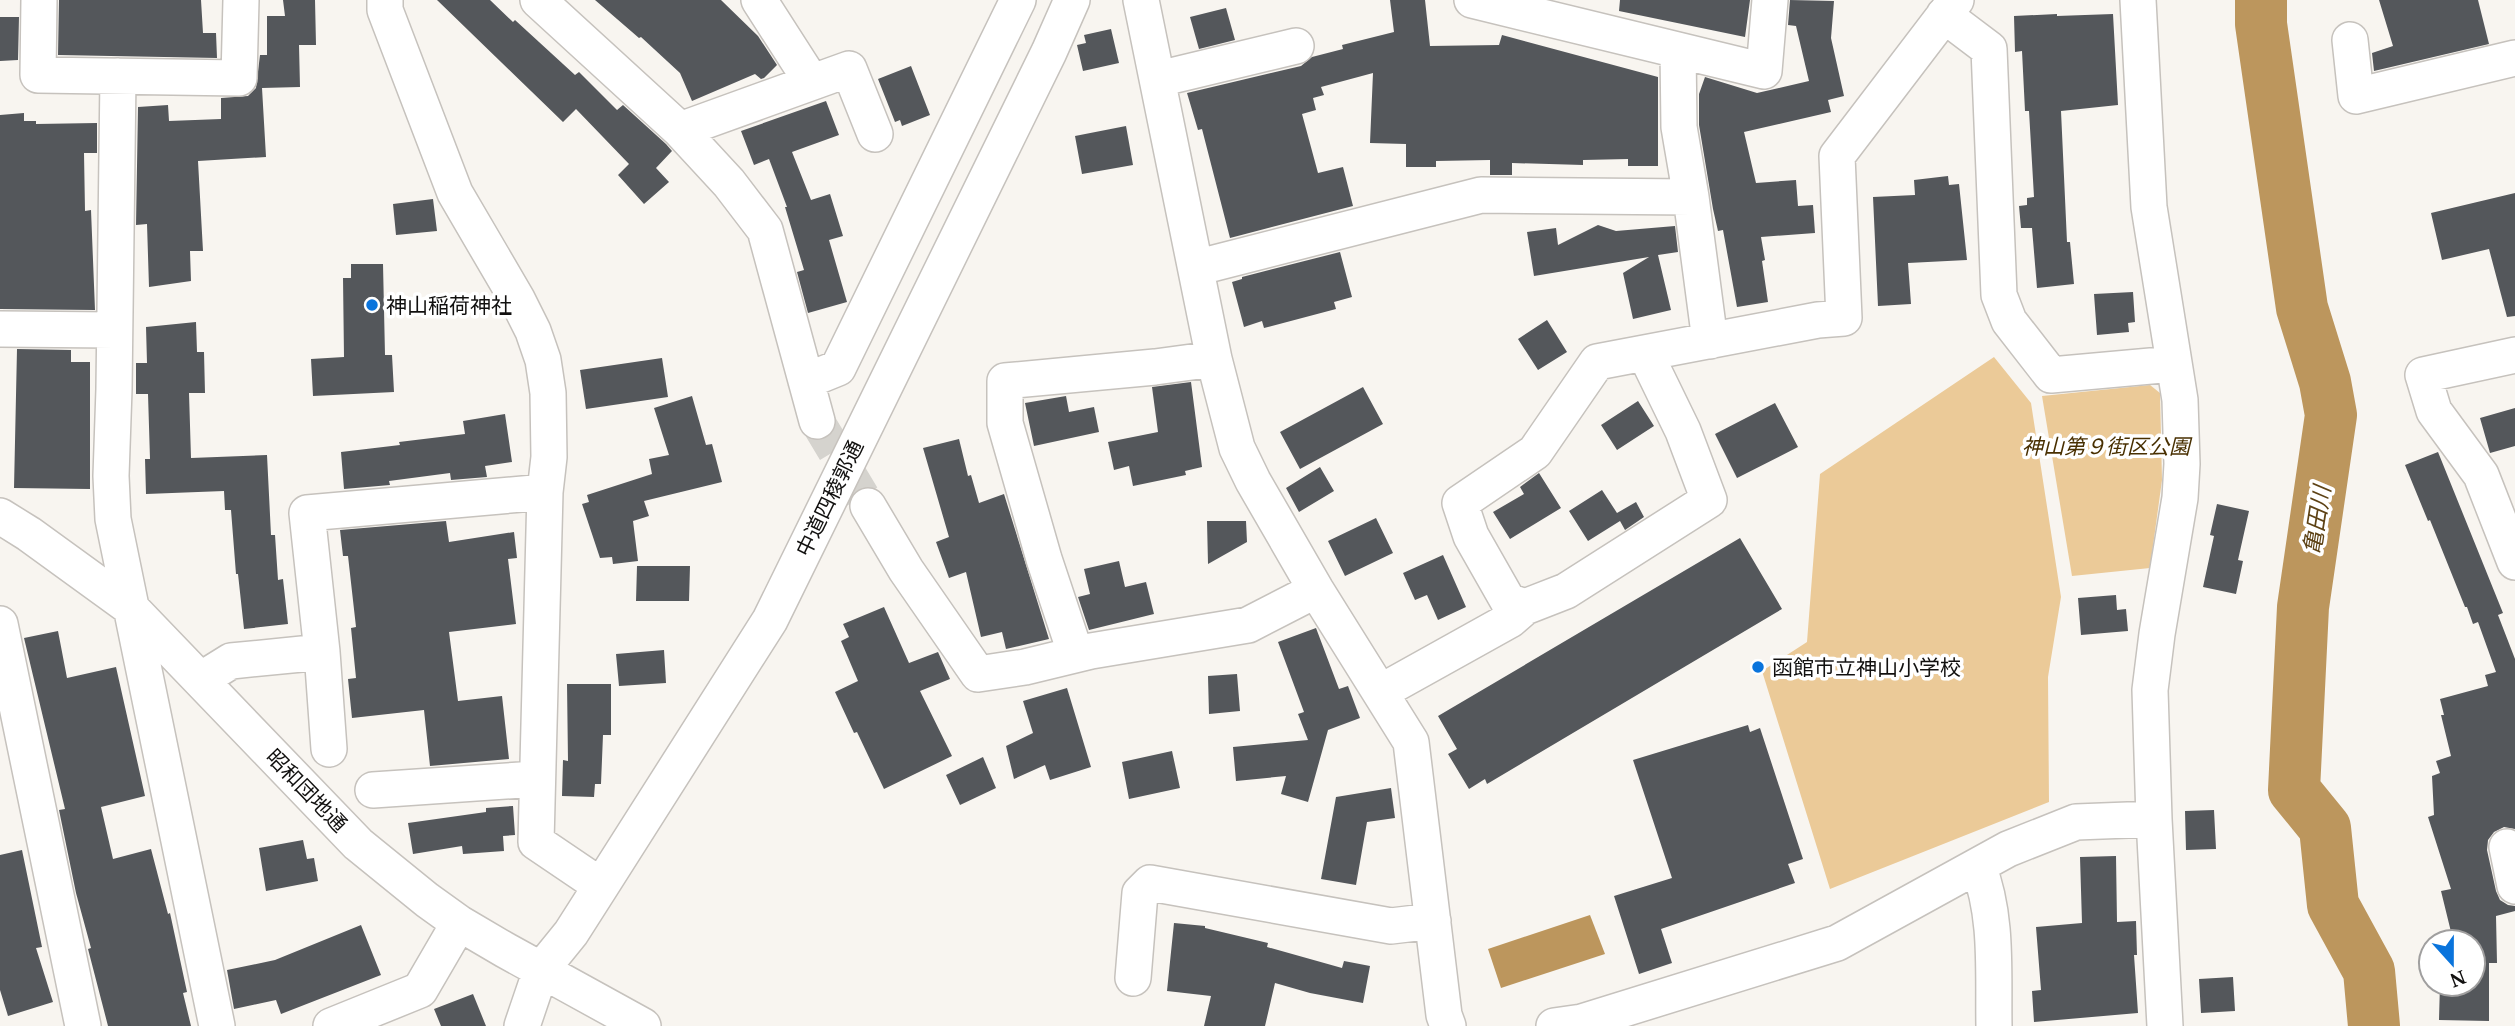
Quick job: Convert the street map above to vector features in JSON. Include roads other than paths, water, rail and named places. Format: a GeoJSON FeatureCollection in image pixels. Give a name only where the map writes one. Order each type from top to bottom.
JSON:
{"type":"FeatureCollection","features":[{"type":"Feature","properties":{"kind":"street"},"geometry":{"type":"LineString","coordinates":[[40,0],[38,75],[239,78],[241,0]]}},
{"type":"Feature","properties":{"kind":"street"},"geometry":{"type":"LineString","coordinates":[[385,0],[385,10],[455,192],[517,299],[533,331],[542,360],[548,393],[550,457],[545,492],[536,842],[601,886]]}},
{"type":"Feature","properties":{"kind":"street"},"geometry":{"type":"LineString","coordinates":[[538,0],[680,130],[729,183],[765,230],[817,421]]}},
{"type":"Feature","properties":{"kind":"street"},"geometry":{"type":"LineString","coordinates":[[759,0],[811,81]]}},
{"type":"Feature","properties":{"kind":"street"},"geometry":{"type":"LineString","coordinates":[[806,381],[838,368],[1017,0]]}},
{"type":"Feature","properties":{"kind":"street","name":"中道四稜郭通"},"geometry":{"type":"LineString","coordinates":[[541,970],[571,933],[770,620],[1072,0]]}},
{"type":"Feature","properties":{"kind":"street"},"geometry":{"type":"LineString","coordinates":[[1141,0],[1214,359],[1237,448],[1316,590],[1410,742],[1444,1014],[1448,1026]]}},
{"type":"Feature","properties":{"kind":"street"},"geometry":{"type":"LineString","coordinates":[[1472,0],[1764,71],[1770,0]]}},
{"type":"Feature","properties":{"kind":"street"},"geometry":{"type":"LineString","coordinates":[[2138,0],[2149,207],[2180,400],[2182,464],[2180,498],[2150,690],[2165,1026]]}},
{"type":"Feature","properties":{"kind":"street"},"geometry":{"type":"LineString","coordinates":[[1525,607],[1508,601],[1471,536],[1460,503],[1535,452],[1597,362],[1818,320],[1844,318],[1837,156],[1950,8],[1989,49],[2000,295],[2009,321],[2051,375],[2173,364]]}},
{"type":"Feature","properties":{"kind":"street"},"geometry":{"type":"LineString","coordinates":[[2350,40],[2356,96],[2515,58]]}},
{"type":"Feature","properties":{"kind":"street"},"geometry":{"type":"LineString","coordinates":[[1171,76],[1296,46]]}},
{"type":"Feature","properties":{"kind":"street"},"geometry":{"type":"LineString","coordinates":[[1678,51],[1679,127],[1710,341]]}},
{"type":"Feature","properties":{"kind":"street"},"geometry":{"type":"LineString","coordinates":[[680,130],[849,68],[875,134]]}},
{"type":"Feature","properties":{"kind":"street"},"geometry":{"type":"LineString","coordinates":[[118,76],[111,487],[113,519],[217,1026]]}},
{"type":"Feature","properties":{"kind":"street"},"geometry":{"type":"LineString","coordinates":[[1211,264],[1481,195],[1691,197]]}},
{"type":"Feature","properties":{"kind":"street"},"geometry":{"type":"LineString","coordinates":[[0,329],[114,330]]}},
{"type":"Feature","properties":{"kind":"street"},"geometry":{"type":"LineString","coordinates":[[1395,684],[1510,620],[1525,607],[1566,591],[1709,500],[1683,431],[1645,354]]}},
{"type":"Feature","properties":{"kind":"street"},"geometry":{"type":"LineString","coordinates":[[2515,355],[2423,375],[2434,411],[2505,512],[2515,562]]}},
{"type":"Feature","properties":{"kind":"street"},"geometry":{"type":"LineString","coordinates":[[1071,640],[1044,559],[1005,423],[1005,381],[1214,359]]}},
{"type":"Feature","properties":{"kind":"street"},"geometry":{"type":"LineString","coordinates":[[329,749],[307,513],[545,492]]}},
{"type":"Feature","properties":{"kind":"street"},"geometry":{"type":"LineString","coordinates":[[868,506],[906,570],[978,674],[1025,667],[1091,651],[1248,625],[1316,590]]}},
{"type":"Feature","properties":{"kind":"street","name":"昭和団地通"},"geometry":{"type":"LineString","coordinates":[[0,516],[131,608],[358,844],[459,923],[643,1026]]}},
{"type":"Feature","properties":{"kind":"street"},"geometry":{"type":"LineString","coordinates":[[0,625],[83,1026]]}},
{"type":"Feature","properties":{"kind":"street"},"geometry":{"type":"LineString","coordinates":[[201,680],[231,661],[322,652]]}},
{"type":"Feature","properties":{"kind":"street"},"geometry":{"type":"LineString","coordinates":[[373,790],[536,779]]}},
{"type":"Feature","properties":{"kind":"street"},"geometry":{"type":"LineString","coordinates":[[1554,1026],[1618,1018],[1837,943],[2008,849],[2076,822],[2154,819]]}},
{"type":"Feature","properties":{"kind":"street"},"geometry":{"type":"LineString","coordinates":[[2507,847],[2515,886]]}},
{"type":"Feature","properties":{"kind":"street"},"geometry":{"type":"LineString","coordinates":[[1978,866],[1987,889],[1990,910],[1994,1026]]}},
{"type":"Feature","properties":{"kind":"street"},"geometry":{"type":"LineString","coordinates":[[1133,978],[1140,893],[1150,883],[1391,926],[1433,921]]}},
{"type":"Feature","properties":{"kind":"street"},"geometry":{"type":"LineString","coordinates":[[331,1026],[420,990],[459,923]]}},
{"type":"Feature","properties":{"kind":"street"},"geometry":{"type":"LineString","coordinates":[[522,1026],[541,970]]}},
{"type":"Feature","properties":{"kind":"waterway","name":"亀田川"},"geometry":{"type":"LineString","coordinates":[[2261,0],[2261,24],[2302,308],[2325,382],[2331,415],[2303,607],[2294,790],[2325,828],[2333,905],[2369,971],[2374,1026]]}},
{"type":"Feature","properties":{"kind":"tunnel"},"geometry":{"type":"LineString","coordinates":[[817,421],[868,506]]}},
{"type":"Feature","properties":{"kind":"place","name":"神山稲荷神社"},"geometry":{"type":"Point","coordinates":[372,305]}},
{"type":"Feature","properties":{"kind":"place","name":"函館市立神山小学校"},"geometry":{"type":"Point","coordinates":[1758,667]}},
{"type":"Feature","properties":{"kind":"park label","name":"神山第９街区公園"},"geometry":{"type":"Point","coordinates":[2106,446]}}]}
